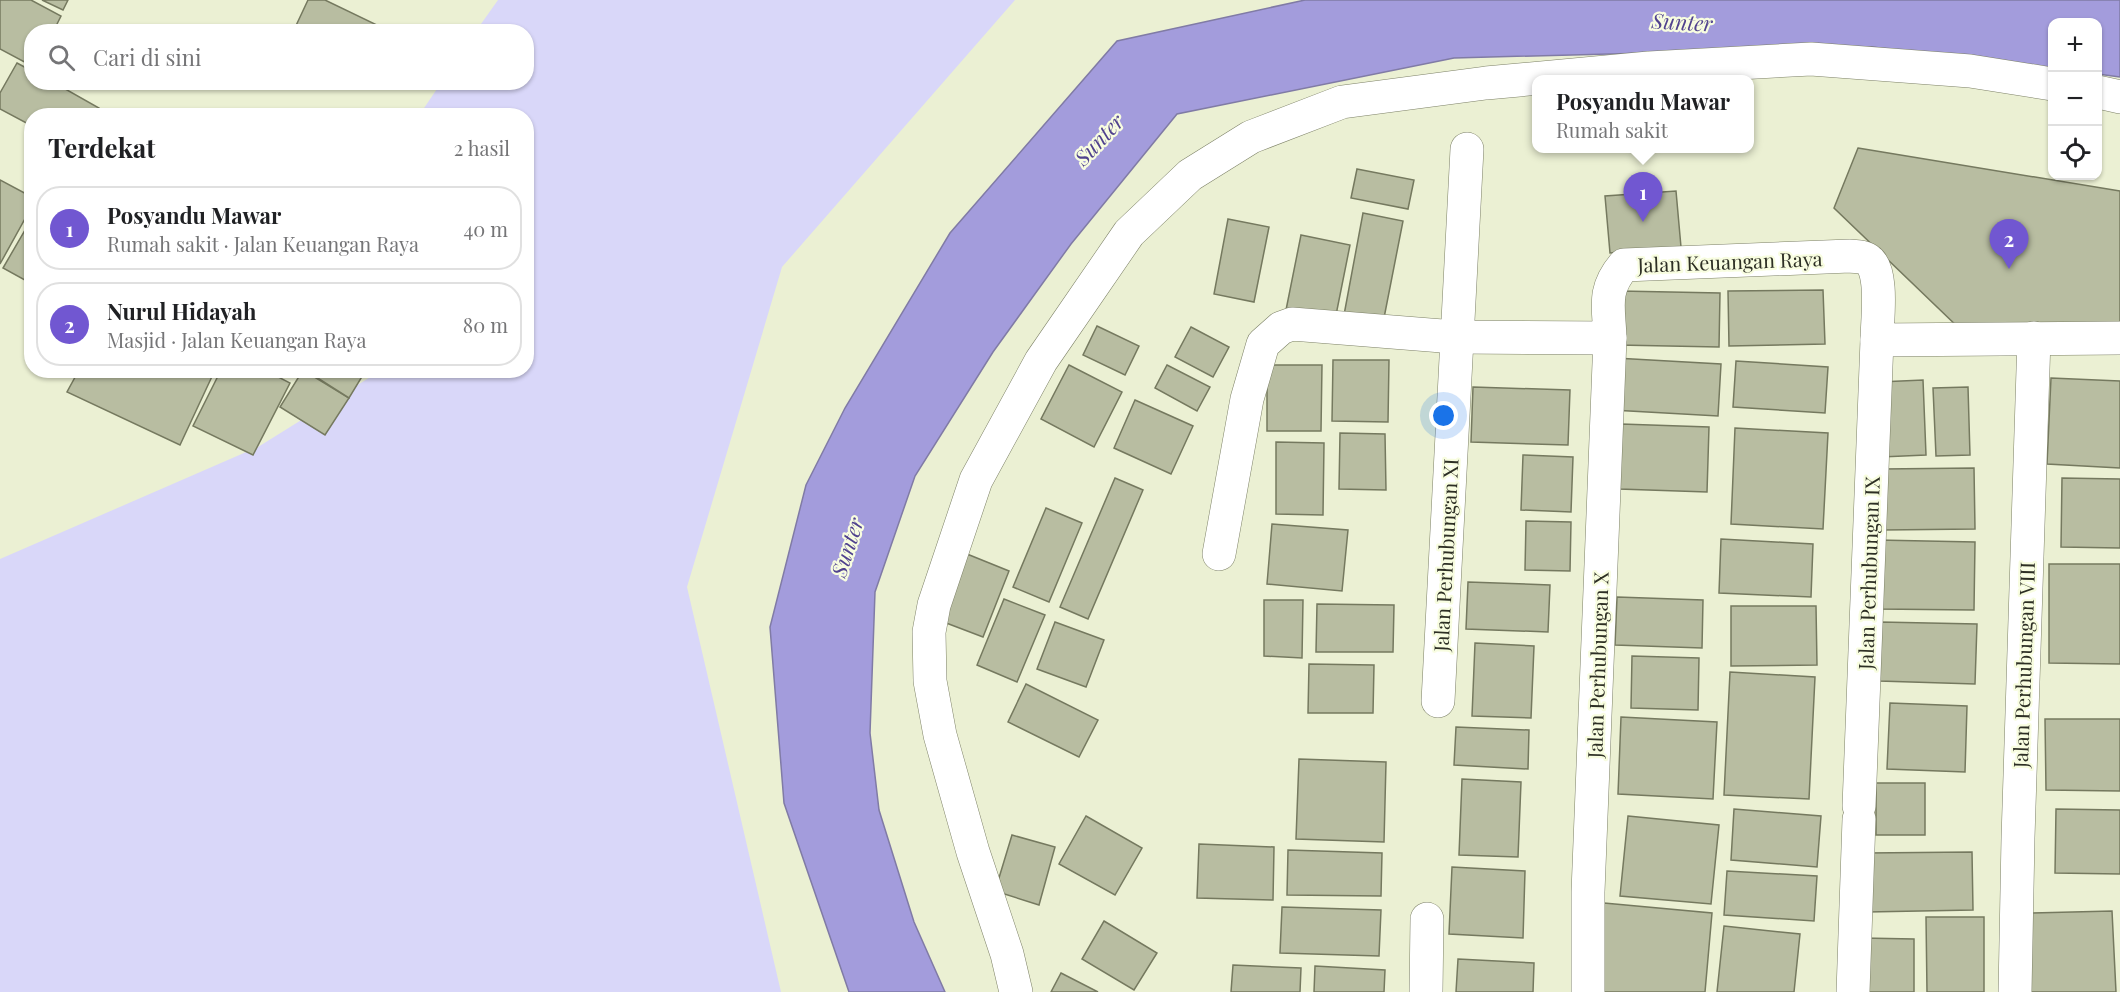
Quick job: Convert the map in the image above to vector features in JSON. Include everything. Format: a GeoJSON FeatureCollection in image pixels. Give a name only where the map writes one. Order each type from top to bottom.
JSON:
{"type":"FeatureCollection","features":[{"type":"Feature","properties":{"kind":"street"},"geometry":{"type":"LineString","coordinates":[[1573,75],[1649,68],[1811,59],[1970,71],[2048,83]]}},
{"type":"Feature","properties":{"kind":"street"},"geometry":{"type":"LineString","coordinates":[[1016,992],[1007,954],[973,852],[940,735],[930,681],[929,632],[934,605],[976,480],[1041,362],[1130,233],[1190,175],[1251,137],[1342,102],[1532,79]]}},
{"type":"Feature","properties":{"kind":"street"},"geometry":{"type":"LineString","coordinates":[[2102,93],[2120,97]]}},
{"type":"Feature","properties":{"kind":"street","name":"Jalan Perhubungan XI"},"geometry":{"type":"LineString","coordinates":[[1438,701],[1455,337],[1467,149]]}},
{"type":"Feature","properties":{"kind":"street","name":"Jalan Keuangan Raya"},"geometry":{"type":"LineString","coordinates":[[1610,338],[1609,289],[1614,277],[1624,266],[1850,256],[1867,258],[1874,265],[1877,274],[1879,300],[1876,339]]}},
{"type":"Feature","properties":{"kind":"street"},"geometry":{"type":"LineString","coordinates":[[1219,554],[1247,399],[1263,344],[1281,328],[1292,324],[1455,337],[1610,338]]}},
{"type":"Feature","properties":{"kind":"street","name":"Jalan Perhubungan X"},"geometry":{"type":"LineString","coordinates":[[1588,992],[1588,892],[1610,338]]}},
{"type":"Feature","properties":{"kind":"street","name":"Jalan Perhubungan VIII"},"geometry":{"type":"LineString","coordinates":[[2015,992],[2034,338]]}},
{"type":"Feature","properties":{"kind":"street"},"geometry":{"type":"LineString","coordinates":[[1876,339],[2120,338]]}},
{"type":"Feature","properties":{"kind":"street","name":"Jalan Perhubungan IX"},"geometry":{"type":"LineString","coordinates":[[1853,992],[1876,339]]}},
{"type":"Feature","properties":{"kind":"street"},"geometry":{"type":"LineString","coordinates":[[1426,992],[1427,919]]}},
{"type":"Feature","properties":{"kind":"shaded area"},"geometry":{"type":"Polygon","coordinates":[[[498,0],[1015,0],[782,267],[687,587],[781,992],[0,992],[0,559],[258,447],[369,378],[534,378],[534,108],[424,108],[436,90],[534,90],[534,24],[481,24],[498,0]]]}},
{"type":"Feature","properties":{"kind":"water","name":"Sunter"},"geometry":{"type":"Polygon","coordinates":[[[1305,0],[2120,0],[2120,77],[2102,75],[2102,18],[2048,18],[2048,69],[1872,47],[1454,58],[1177,114],[1071,244],[993,352],[915,476],[875,592],[870,733],[879,810],[914,922],[945,992],[849,992],[784,803],[770,627],[806,485],[845,408],[950,233],[1117,41],[1305,0]]]}},
{"type":"Feature","properties":{"kind":"building"},"geometry":{"type":"Polygon","coordinates":[[[0,0],[31,0],[61,16],[57,24],[24,24],[24,62],[0,49],[0,0]]]}},
{"type":"Feature","properties":{"kind":"building"},"geometry":{"type":"Polygon","coordinates":[[[42,0],[68,0],[63,10],[42,0]]]}},
{"type":"Feature","properties":{"kind":"building"},"geometry":{"type":"Polygon","coordinates":[[[308,0],[325,0],[375,24],[297,24],[308,0]]]}},
{"type":"Feature","properties":{"kind":"building"},"geometry":{"type":"Polygon","coordinates":[[[17,63],[24,67],[24,90],[67,90],[99,108],[24,108],[24,122],[0,109],[0,93],[17,63]]]}},
{"type":"Feature","properties":{"kind":"building"},"geometry":{"type":"Polygon","coordinates":[[[1858,148],[2120,191],[2120,335],[1961,330],[1834,208],[1858,148]]]}},
{"type":"Feature","properties":{"kind":"building"},"geometry":{"type":"Polygon","coordinates":[[[1357,169],[1414,180],[1408,209],[1351,198],[1357,169]]]}},
{"type":"Feature","properties":{"kind":"building"},"geometry":{"type":"Polygon","coordinates":[[[0,180],[24,193],[24,220],[0,264],[0,180]]]}},
{"type":"Feature","properties":{"kind":"building"},"geometry":{"type":"Polygon","coordinates":[[[1676,191],[1681,247],[1610,253],[1605,196],[1676,191]]]}},
{"type":"Feature","properties":{"kind":"building"},"geometry":{"type":"Polygon","coordinates":[[[1363,213],[1403,221],[1383,323],[1344,315],[1363,213]]]}},
{"type":"Feature","properties":{"kind":"building"},"geometry":{"type":"Polygon","coordinates":[[[1228,219],[1269,227],[1254,302],[1214,294],[1228,219]]]}},
{"type":"Feature","properties":{"kind":"building"},"geometry":{"type":"Polygon","coordinates":[[[24,232],[24,280],[3,268],[24,232]]]}},
{"type":"Feature","properties":{"kind":"building"},"geometry":{"type":"Polygon","coordinates":[[[1301,235],[1350,245],[1335,320],[1286,310],[1301,235]]]}},
{"type":"Feature","properties":{"kind":"building"},"geometry":{"type":"Polygon","coordinates":[[[1823,290],[1825,344],[1729,346],[1728,291],[1823,290]]]}},
{"type":"Feature","properties":{"kind":"building"},"geometry":{"type":"Polygon","coordinates":[[[1620,291],[1720,293],[1719,347],[1618,345],[1620,291]]]}},
{"type":"Feature","properties":{"kind":"building"},"geometry":{"type":"Polygon","coordinates":[[[1097,326],[1139,346],[1125,375],[1083,355],[1097,326]]]}},
{"type":"Feature","properties":{"kind":"building"},"geometry":{"type":"Polygon","coordinates":[[[1191,327],[1229,347],[1213,377],[1175,357],[1191,327]]]}},
{"type":"Feature","properties":{"kind":"building"},"geometry":{"type":"Polygon","coordinates":[[[1615,358],[1721,364],[1718,416],[1612,410],[1615,358]]]}},
{"type":"Feature","properties":{"kind":"building"},"geometry":{"type":"Polygon","coordinates":[[[1333,360],[1389,360],[1388,422],[1332,421],[1333,360]]]}},
{"type":"Feature","properties":{"kind":"building"},"geometry":{"type":"Polygon","coordinates":[[[1736,361],[1828,367],[1825,413],[1733,407],[1736,361]]]}},
{"type":"Feature","properties":{"kind":"building"},"geometry":{"type":"Polygon","coordinates":[[[1069,365],[1122,392],[1094,447],[1041,419],[1069,365]]]}},
{"type":"Feature","properties":{"kind":"building"},"geometry":{"type":"Polygon","coordinates":[[[1167,365],[1210,387],[1197,411],[1155,388],[1167,365]]]}},
{"type":"Feature","properties":{"kind":"building"},"geometry":{"type":"Polygon","coordinates":[[[1267,365],[1322,365],[1321,431],[1267,431],[1267,365]]]}},
{"type":"Feature","properties":{"kind":"building"},"geometry":{"type":"Polygon","coordinates":[[[75,378],[211,378],[180,445],[67,392],[75,378]]]}},
{"type":"Feature","properties":{"kind":"building"},"geometry":{"type":"Polygon","coordinates":[[[217,378],[280,378],[290,383],[253,455],[193,426],[217,378]]]}},
{"type":"Feature","properties":{"kind":"building"},"geometry":{"type":"Polygon","coordinates":[[[298,378],[316,378],[349,398],[325,435],[280,407],[298,378]]]}},
{"type":"Feature","properties":{"kind":"building"},"geometry":{"type":"Polygon","coordinates":[[[318,378],[361,378],[349,398],[318,378]]]}},
{"type":"Feature","properties":{"kind":"building"},"geometry":{"type":"Polygon","coordinates":[[[2051,378],[2120,381],[2120,468],[2047,464],[2051,378]]]}},
{"type":"Feature","properties":{"kind":"building"},"geometry":{"type":"Polygon","coordinates":[[[1923,380],[1926,455],[1881,457],[1879,382],[1923,380]]]}},
{"type":"Feature","properties":{"kind":"building"},"geometry":{"type":"Polygon","coordinates":[[[1473,387],[1570,390],[1568,445],[1471,442],[1473,387]]]}},
{"type":"Feature","properties":{"kind":"building"},"geometry":{"type":"Polygon","coordinates":[[[1968,387],[1970,455],[1936,456],[1933,388],[1968,387]]]}},
{"type":"Feature","properties":{"kind":"building"},"geometry":{"type":"Polygon","coordinates":[[[1135,400],[1193,426],[1171,474],[1114,448],[1135,400]]]}},
{"type":"Feature","properties":{"kind":"building"},"geometry":{"type":"Polygon","coordinates":[[[1621,424],[1709,427],[1707,492],[1619,489],[1621,424]]]}},
{"type":"Feature","properties":{"kind":"building"},"geometry":{"type":"Polygon","coordinates":[[[1735,428],[1828,433],[1823,529],[1731,524],[1735,428]]]}},
{"type":"Feature","properties":{"kind":"building"},"geometry":{"type":"Polygon","coordinates":[[[1340,433],[1385,434],[1386,490],[1339,489],[1340,433]]]}},
{"type":"Feature","properties":{"kind":"building"},"geometry":{"type":"Polygon","coordinates":[[[1276,442],[1324,443],[1323,515],[1276,514],[1276,442]]]}},
{"type":"Feature","properties":{"kind":"building"},"geometry":{"type":"Polygon","coordinates":[[[1523,455],[1573,457],[1571,512],[1521,510],[1523,455]]]}},
{"type":"Feature","properties":{"kind":"building"},"geometry":{"type":"Polygon","coordinates":[[[1974,468],[1975,529],[1883,530],[1882,469],[1974,468]]]}},
{"type":"Feature","properties":{"kind":"building"},"geometry":{"type":"Polygon","coordinates":[[[1115,478],[1143,490],[1088,619],[1060,607],[1115,478]]]}},
{"type":"Feature","properties":{"kind":"building"},"geometry":{"type":"Polygon","coordinates":[[[2062,478],[2120,479],[2120,548],[2061,547],[2062,478]]]}},
{"type":"Feature","properties":{"kind":"building"},"geometry":{"type":"Polygon","coordinates":[[[1046,508],[1082,523],[1049,602],[1013,587],[1046,508]]]}},
{"type":"Feature","properties":{"kind":"building"},"geometry":{"type":"Polygon","coordinates":[[[1526,521],[1571,522],[1570,571],[1525,570],[1526,521]]]}},
{"type":"Feature","properties":{"kind":"building"},"geometry":{"type":"Polygon","coordinates":[[[1272,524],[1348,530],[1342,591],[1267,584],[1272,524]]]}},
{"type":"Feature","properties":{"kind":"building"},"geometry":{"type":"Polygon","coordinates":[[[1721,539],[1813,544],[1811,597],[1719,593],[1721,539]]]}},
{"type":"Feature","properties":{"kind":"building"},"geometry":{"type":"Polygon","coordinates":[[[1877,540],[1975,542],[1974,610],[1877,609],[1877,540]]]}},
{"type":"Feature","properties":{"kind":"building"},"geometry":{"type":"Polygon","coordinates":[[[967,554],[1009,571],[983,637],[941,621],[967,554]]]}},
{"type":"Feature","properties":{"kind":"building"},"geometry":{"type":"Polygon","coordinates":[[[2049,564],[2120,564],[2120,664],[2049,663],[2049,564]]]}},
{"type":"Feature","properties":{"kind":"building"},"geometry":{"type":"Polygon","coordinates":[[[1468,582],[1550,585],[1548,632],[1466,629],[1468,582]]]}},
{"type":"Feature","properties":{"kind":"building"},"geometry":{"type":"Polygon","coordinates":[[[1617,597],[1703,600],[1702,648],[1615,645],[1617,597]]]}},
{"type":"Feature","properties":{"kind":"building"},"geometry":{"type":"Polygon","coordinates":[[[1004,599],[1045,615],[1017,682],[977,665],[1004,599]]]}},
{"type":"Feature","properties":{"kind":"building"},"geometry":{"type":"Polygon","coordinates":[[[1264,600],[1303,600],[1302,658],[1264,656],[1264,600]]]}},
{"type":"Feature","properties":{"kind":"building"},"geometry":{"type":"Polygon","coordinates":[[[1317,604],[1394,605],[1393,652],[1316,652],[1317,604]]]}},
{"type":"Feature","properties":{"kind":"building"},"geometry":{"type":"Polygon","coordinates":[[[1731,606],[1816,606],[1817,665],[1731,666],[1731,606]]]}},
{"type":"Feature","properties":{"kind":"building"},"geometry":{"type":"Polygon","coordinates":[[[1055,622],[1104,640],[1086,687],[1037,669],[1055,622]]]}},
{"type":"Feature","properties":{"kind":"building"},"geometry":{"type":"Polygon","coordinates":[[[1880,622],[1977,624],[1975,684],[1879,681],[1880,622]]]}},
{"type":"Feature","properties":{"kind":"building"},"geometry":{"type":"Polygon","coordinates":[[[1475,643],[1534,646],[1531,718],[1472,716],[1475,643]]]}},
{"type":"Feature","properties":{"kind":"building"},"geometry":{"type":"Polygon","coordinates":[[[1632,656],[1699,658],[1698,710],[1631,708],[1632,656]]]}},
{"type":"Feature","properties":{"kind":"building"},"geometry":{"type":"Polygon","coordinates":[[[1309,664],[1374,665],[1373,713],[1308,713],[1309,664]]]}},
{"type":"Feature","properties":{"kind":"building"},"geometry":{"type":"Polygon","coordinates":[[[1730,672],[1815,677],[1809,799],[1724,795],[1730,672]]]}},
{"type":"Feature","properties":{"kind":"building"},"geometry":{"type":"Polygon","coordinates":[[[1026,684],[1098,720],[1079,757],[1008,722],[1026,684]]]}},
{"type":"Feature","properties":{"kind":"building"},"geometry":{"type":"Polygon","coordinates":[[[1890,703],[1967,706],[1965,772],[1887,769],[1890,703]]]}},
{"type":"Feature","properties":{"kind":"building"},"geometry":{"type":"Polygon","coordinates":[[[1621,717],[1717,722],[1713,799],[1618,794],[1621,717]]]}},
{"type":"Feature","properties":{"kind":"building"},"geometry":{"type":"Polygon","coordinates":[[[2045,719],[2120,719],[2120,791],[2046,790],[2045,719]]]}},
{"type":"Feature","properties":{"kind":"building"},"geometry":{"type":"Polygon","coordinates":[[[1456,727],[1529,730],[1528,769],[1454,765],[1456,727]]]}},
{"type":"Feature","properties":{"kind":"building"},"geometry":{"type":"Polygon","coordinates":[[[1299,759],[1386,762],[1384,842],[1296,839],[1299,759]]]}},
{"type":"Feature","properties":{"kind":"building"},"geometry":{"type":"Polygon","coordinates":[[[1462,779],[1521,782],[1518,857],[1459,855],[1462,779]]]}},
{"type":"Feature","properties":{"kind":"building"},"geometry":{"type":"Polygon","coordinates":[[[1876,783],[1925,783],[1925,835],[1876,835],[1876,783]]]}},
{"type":"Feature","properties":{"kind":"building"},"geometry":{"type":"Polygon","coordinates":[[[1734,809],[1821,816],[1817,867],[1731,860],[1734,809]]]}},
{"type":"Feature","properties":{"kind":"building"},"geometry":{"type":"Polygon","coordinates":[[[2056,809],[2120,810],[2120,874],[2055,873],[2056,809]]]}},
{"type":"Feature","properties":{"kind":"building"},"geometry":{"type":"Polygon","coordinates":[[[1086,816],[1142,848],[1115,895],[1059,864],[1086,816]]]}},
{"type":"Feature","properties":{"kind":"building"},"geometry":{"type":"Polygon","coordinates":[[[1628,816],[1719,825],[1711,904],[1620,896],[1628,816]]]}},
{"type":"Feature","properties":{"kind":"building"},"geometry":{"type":"Polygon","coordinates":[[[1012,835],[1055,847],[1039,905],[995,891],[1012,835]]]}},
{"type":"Feature","properties":{"kind":"building"},"geometry":{"type":"Polygon","coordinates":[[[1199,844],[1274,847],[1273,900],[1197,898],[1199,844]]]}},
{"type":"Feature","properties":{"kind":"building"},"geometry":{"type":"Polygon","coordinates":[[[1288,850],[1382,853],[1381,896],[1287,895],[1288,850]]]}},
{"type":"Feature","properties":{"kind":"building"},"geometry":{"type":"Polygon","coordinates":[[[1972,852],[1973,910],[1867,912],[1866,853],[1972,852]]]}},
{"type":"Feature","properties":{"kind":"building"},"geometry":{"type":"Polygon","coordinates":[[[1452,867],[1525,871],[1523,938],[1449,934],[1452,867]]]}},
{"type":"Feature","properties":{"kind":"building"},"geometry":{"type":"Polygon","coordinates":[[[1727,871],[1817,876],[1814,921],[1724,915],[1727,871]]]}},
{"type":"Feature","properties":{"kind":"building"},"geometry":{"type":"Polygon","coordinates":[[[1604,903],[1712,913],[1705,992],[1596,992],[1604,903]]]}},
{"type":"Feature","properties":{"kind":"building"},"geometry":{"type":"Polygon","coordinates":[[[1282,907],[1381,910],[1379,956],[1280,953],[1282,907]]]}},
{"type":"Feature","properties":{"kind":"building"},"geometry":{"type":"Polygon","coordinates":[[[2112,911],[2116,992],[2031,992],[2027,913],[2112,911]]]}},
{"type":"Feature","properties":{"kind":"building"},"geometry":{"type":"Polygon","coordinates":[[[1926,917],[1984,917],[1984,992],[1927,992],[1926,917]]]}},
{"type":"Feature","properties":{"kind":"building"},"geometry":{"type":"Polygon","coordinates":[[[1104,921],[1157,953],[1134,990],[1082,959],[1104,921]]]}},
{"type":"Feature","properties":{"kind":"building"},"geometry":{"type":"Polygon","coordinates":[[[1724,926],[1800,934],[1794,992],[1717,992],[1724,926]]]}},
{"type":"Feature","properties":{"kind":"building"},"geometry":{"type":"Polygon","coordinates":[[[1862,938],[1914,939],[1914,992],[1863,992],[1862,938]]]}},
{"type":"Feature","properties":{"kind":"building"},"geometry":{"type":"Polygon","coordinates":[[[1458,959],[1534,963],[1533,992],[1456,992],[1458,959]]]}},
{"type":"Feature","properties":{"kind":"building"},"geometry":{"type":"Polygon","coordinates":[[[1233,965],[1301,968],[1300,992],[1231,992],[1233,965]]]}},
{"type":"Feature","properties":{"kind":"building"},"geometry":{"type":"Polygon","coordinates":[[[1315,966],[1385,970],[1384,992],[1314,992],[1315,966]]]}},
{"type":"Feature","properties":{"kind":"building"},"geometry":{"type":"Polygon","coordinates":[[[1061,973],[1098,992],[1051,992],[1061,973]]]}},
{"type":"Feature","properties":{"kind":"place","name":"Posyandu Mawar"},"geometry":{"type":"Point","coordinates":[1643,222]}},
{"type":"Feature","properties":{"kind":"place","name":"Nurul Hidayah"},"geometry":{"type":"Point","coordinates":[2009,269]}}]}
